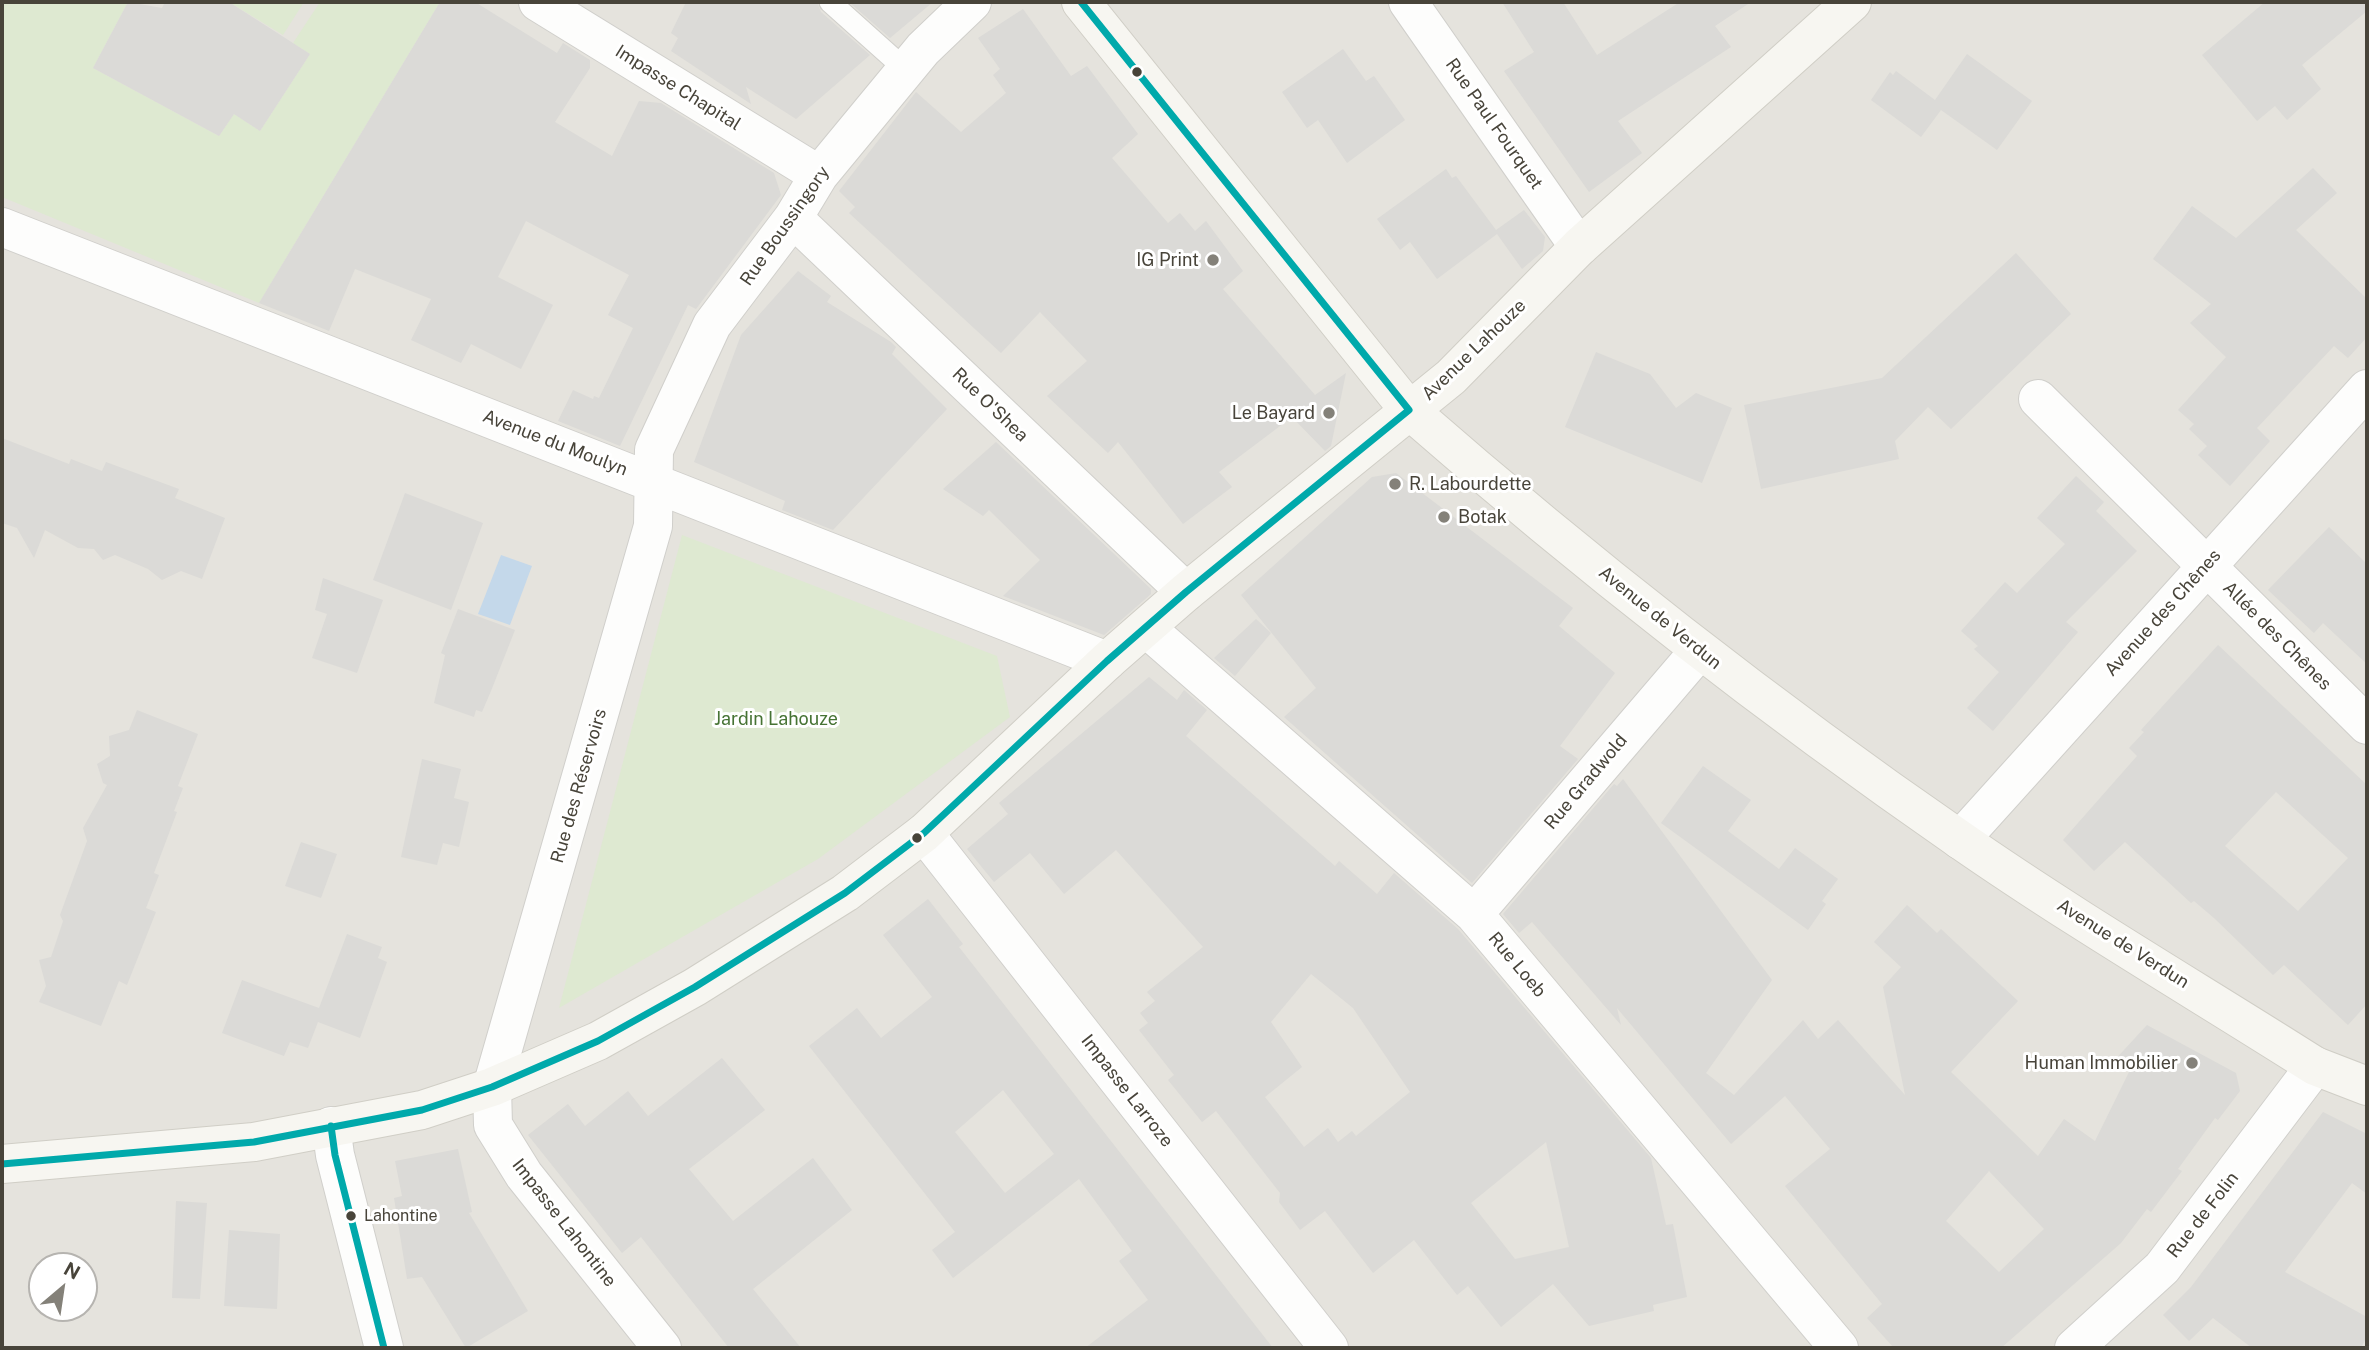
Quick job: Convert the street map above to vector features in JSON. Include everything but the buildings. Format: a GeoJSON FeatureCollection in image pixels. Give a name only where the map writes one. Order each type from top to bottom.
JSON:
{"type":"FeatureCollection","features":[{"type":"Feature","properties":{"kind":"street","name":"Impasse Chapital"},"geometry":{"type":"LineString","coordinates":[[538,2],[819,175]]}},
{"type":"Feature","properties":{"kind":"street","name":"Rue Boussingory"},"geometry":{"type":"LineString","coordinates":[[653,482],[654,450],[712,326],[793,218],[819,175],[906,70],[972,2]]}},
{"type":"Feature","properties":{"kind":"street","name":"Avenue de Verdun"},"geometry":{"type":"LineString","coordinates":[[1081,2],[1409,410],[1699,651],[1960,840],[2315,1066],[2367,1086]]}},
{"type":"Feature","properties":{"kind":"street","name":"Rue Paul Fourquet"},"geometry":{"type":"LineString","coordinates":[[1408,2],[1579,247]]}},
{"type":"Feature","properties":{"kind":"street","name":"Avenue Lahouze"},"geometry":{"type":"LineString","coordinates":[[2,1164],[254,1142],[422,1110],[492,1087],[598,1041],[695,988],[845,893],[924,833],[1107,661],[1186,592],[1451,376],[1579,247],[1852,2]]}},
{"type":"Feature","properties":{"kind":"street","name":"Rue O'Shea"},"geometry":{"type":"LineString","coordinates":[[793,218],[1186,592]]}},
{"type":"Feature","properties":{"kind":"street","name":"Avenue du Moulyn"},"geometry":{"type":"LineString","coordinates":[[2,227],[1107,661]]}},
{"type":"Feature","properties":{"kind":"street","name":"Avenue des Chênes"},"geometry":{"type":"LineString","coordinates":[[1960,840],[2367,388]]}},
{"type":"Feature","properties":{"kind":"street","name":"Allée des Chênes"},"geometry":{"type":"LineString","coordinates":[[2038,399],[2367,725]]}},
{"type":"Feature","properties":{"kind":"street","name":"Rue des Réservoirs"},"geometry":{"type":"LineString","coordinates":[[492,1087],[653,526],[653,482]]}},
{"type":"Feature","properties":{"kind":"street","name":"Rue Loeb"},"geometry":{"type":"LineString","coordinates":[[1146,628],[1474,914],[1839,1348]]}},
{"type":"Feature","properties":{"kind":"street","name":"Rue Gradwold"},"geometry":{"type":"LineString","coordinates":[[1474,914],[1699,651]]}},
{"type":"Feature","properties":{"kind":"street","name":"Impasse Larroze"},"geometry":{"type":"LineString","coordinates":[[924,833],[1329,1348]]}},
{"type":"Feature","properties":{"kind":"street","name":"Rue de Folin"},"geometry":{"type":"LineString","coordinates":[[2074,1348],[2161,1268],[2315,1066]]}},
{"type":"Feature","properties":{"kind":"street","name":"Impasse Lahontine"},"geometry":{"type":"LineString","coordinates":[[492,1087],[493,1125],[524,1175],[662,1348]]}},
{"type":"Feature","properties":{"kind":"street"},"geometry":{"type":"LineString","coordinates":[[331,1126],[335,1155],[384,1348]]}},
{"type":"Feature","properties":{"kind":"lane"},"geometry":{"type":"LineString","coordinates":[[830,2],[906,70]]}},
{"type":"Feature","properties":{"kind":"shaded area"},"geometry":{"type":"Polygon","coordinates":[[[2,2],[2367,2],[2367,1348],[2,1348],[2,2]]]}},
{"type":"Feature","properties":{"kind":"green space"},"geometry":{"type":"Polygon","coordinates":[[[2,2],[128,2],[93,68],[219,136],[234,114],[260,131],[310,54],[293,43],[320,2],[440,2],[259,303],[2,197],[2,2]]]}},
{"type":"Feature","properties":{"kind":"green space"},"geometry":{"type":"Polygon","coordinates":[[[229,2],[304,2],[283,35],[229,2]]]}},
{"type":"Feature","properties":{"kind":"green space","name":"Jardin Lahouze"},"geometry":{"type":"Polygon","coordinates":[[[682,535],[997,656],[1010,717],[818,859],[559,1008],[682,535]]]}},
{"type":"Feature","properties":{"kind":"water"},"geometry":{"type":"Polygon","coordinates":[[[501,555],[532,566],[510,625],[478,614],[501,555]]]}},
{"type":"Feature","properties":{"kind":"transit line"},"geometry":{"type":"LineString","coordinates":[[1081,2],[1409,410]]}},
{"type":"Feature","properties":{"kind":"transit line"},"geometry":{"type":"LineString","coordinates":[[2,1164],[254,1142],[422,1110],[492,1087],[598,1041],[695,987],[845,893],[924,833],[1107,661],[1186,592],[1409,410]]}},
{"type":"Feature","properties":{"kind":"transit line"},"geometry":{"type":"LineString","coordinates":[[331,1126],[335,1155],[384,1348]]}},
{"type":"Feature","properties":{"kind":"place","name":"IG Print"},"geometry":{"type":"Point","coordinates":[1213,260]}},
{"type":"Feature","properties":{"kind":"place","name":"Le Bayard"},"geometry":{"type":"Point","coordinates":[1329,413]}},
{"type":"Feature","properties":{"kind":"place","name":"R. Labourdette"},"geometry":{"type":"Point","coordinates":[1395,484]}},
{"type":"Feature","properties":{"kind":"place","name":"Botak"},"geometry":{"type":"Point","coordinates":[1444,517]}},
{"type":"Feature","properties":{"kind":"place","name":"Human Immobilier"},"geometry":{"type":"Point","coordinates":[2192,1063]}},
{"type":"Feature","properties":{"kind":"place","name":"Lahontine"},"geometry":{"type":"Point","coordinates":[351,1216]}}]}
